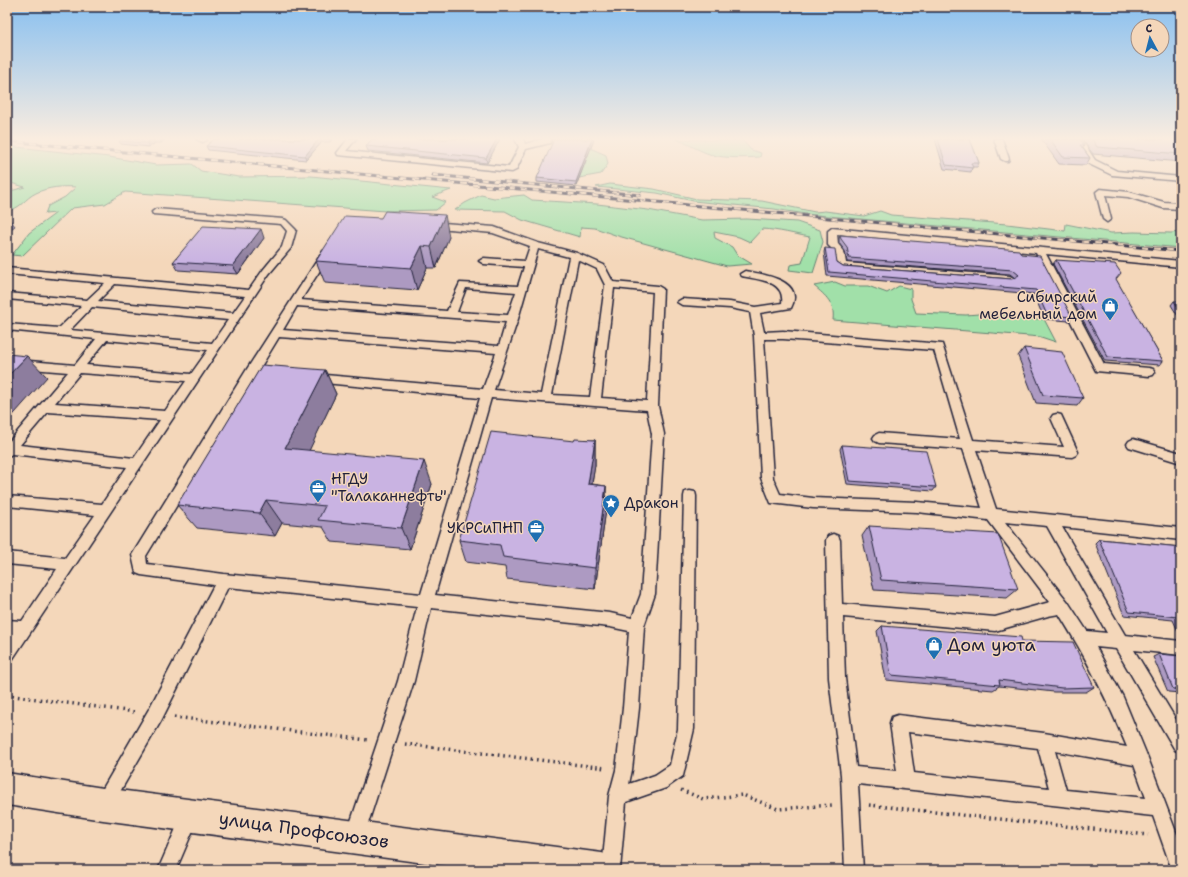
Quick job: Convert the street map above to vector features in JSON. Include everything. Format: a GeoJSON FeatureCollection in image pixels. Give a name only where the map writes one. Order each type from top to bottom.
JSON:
{"type":"FeatureCollection","features":[{"type":"Feature","properties":{"kind":"main road","name":"улица Профсоюзов"},"geometry":{"type":"LineString","coordinates":[[7,789],[103,804],[354,837],[563,867],[602,870]]}},
{"type":"Feature","properties":{"kind":"lane"},"geometry":{"type":"LineString","coordinates":[[1107,219],[1100,192],[1129,195],[1163,205],[1181,206]]}},
{"type":"Feature","properties":{"kind":"lane"},"geometry":{"type":"LineString","coordinates":[[7,655],[266,272],[286,248],[292,230],[283,222],[156,212]]}},
{"type":"Feature","properties":{"kind":"lane"},"geometry":{"type":"LineString","coordinates":[[417,224],[494,230],[535,245],[574,255],[601,267],[610,285],[595,401]]}},
{"type":"Feature","properties":{"kind":"lane"},"geometry":{"type":"LineString","coordinates":[[1010,279],[842,266],[839,251],[833,245],[832,231],[1181,264]]}},
{"type":"Feature","properties":{"kind":"lane"},"geometry":{"type":"LineString","coordinates":[[331,245],[139,555],[142,569],[224,580],[610,620],[637,626]]}},
{"type":"Feature","properties":{"kind":"lane"},"geometry":{"type":"LineString","coordinates":[[354,837],[387,742],[406,681],[426,600],[487,394],[503,350],[535,245]]}},
{"type":"Feature","properties":{"kind":"lane"},"geometry":{"type":"LineString","coordinates":[[1040,250],[1100,368],[1149,372]]}},
{"type":"Feature","properties":{"kind":"lane"},"geometry":{"type":"LineString","coordinates":[[546,398],[574,255]]}},
{"type":"Feature","properties":{"kind":"lane"},"geometry":{"type":"LineString","coordinates":[[484,261],[528,264]]}},
{"type":"Feature","properties":{"kind":"lane"},"geometry":{"type":"LineString","coordinates":[[7,271],[252,293]]}},
{"type":"Feature","properties":{"kind":"lane"},"geometry":{"type":"LineString","coordinates":[[682,302],[730,305],[755,310],[787,306],[789,298],[786,288],[775,280],[745,274]]}},
{"type":"Feature","properties":{"kind":"lane"},"geometry":{"type":"LineString","coordinates":[[62,332],[113,280]]}},
{"type":"Feature","properties":{"kind":"lane"},"geometry":{"type":"LineString","coordinates":[[450,315],[463,285],[521,289]]}},
{"type":"Feature","properties":{"kind":"lane"},"geometry":{"type":"LineString","coordinates":[[610,285],[658,288],[652,406],[658,434],[648,594],[637,626],[631,708],[624,770],[618,796],[611,870]]}},
{"type":"Feature","properties":{"kind":"lane"},"geometry":{"type":"LineString","coordinates":[[7,296],[236,317]]}},
{"type":"Feature","properties":{"kind":"lane"},"geometry":{"type":"LineString","coordinates":[[294,303],[512,320]]}},
{"type":"Feature","properties":{"kind":"lane"},"geometry":{"type":"LineString","coordinates":[[755,310],[759,336],[767,478],[776,499],[814,503],[917,506],[1181,534]]}},
{"type":"Feature","properties":{"kind":"lane"},"geometry":{"type":"LineString","coordinates":[[7,327],[215,347]]}},
{"type":"Feature","properties":{"kind":"lane"},"geometry":{"type":"LineString","coordinates":[[276,333],[503,350]]}},
{"type":"Feature","properties":{"kind":"lane"},"geometry":{"type":"LineString","coordinates":[[759,336],[783,335],[938,347],[984,497],[991,514],[1063,607],[1083,638],[1117,703],[1140,758],[1181,869]]}},
{"type":"Feature","properties":{"kind":"lane"},"geometry":{"type":"LineString","coordinates":[[8,451],[105,336]]}},
{"type":"Feature","properties":{"kind":"lane"},"geometry":{"type":"LineString","coordinates":[[7,363],[194,378]]}},
{"type":"Feature","properties":{"kind":"lane"},"geometry":{"type":"LineString","coordinates":[[251,372],[267,373]]}},
{"type":"Feature","properties":{"kind":"lane"},"geometry":{"type":"LineString","coordinates":[[306,377],[487,394],[652,406]]}},
{"type":"Feature","properties":{"kind":"lane"},"geometry":{"type":"LineString","coordinates":[[45,407],[168,416]]}},
{"type":"Feature","properties":{"kind":"lane"},"geometry":{"type":"LineString","coordinates":[[879,438],[1072,452],[1057,418]]}},
{"type":"Feature","properties":{"kind":"lane"},"geometry":{"type":"LineString","coordinates":[[1133,444],[1181,458]]}},
{"type":"Feature","properties":{"kind":"lane"},"geometry":{"type":"LineString","coordinates":[[8,451],[137,463]]}},
{"type":"Feature","properties":{"kind":"lane"},"geometry":{"type":"LineString","coordinates":[[618,796],[660,782],[678,770],[686,729],[690,496]]}},
{"type":"Feature","properties":{"kind":"lane"},"geometry":{"type":"LineString","coordinates":[[7,501],[105,510]]}},
{"type":"Feature","properties":{"kind":"lane"},"geometry":{"type":"LineString","coordinates":[[1051,521],[1181,744]]}},
{"type":"Feature","properties":{"kind":"lane"},"geometry":{"type":"LineString","coordinates":[[833,540],[837,678],[849,775],[854,870]]}},
{"type":"Feature","properties":{"kind":"lane"},"geometry":{"type":"LineString","coordinates":[[7,558],[68,564]]}},
{"type":"Feature","properties":{"kind":"lane"},"geometry":{"type":"LineString","coordinates":[[103,804],[155,715],[224,580]]}},
{"type":"Feature","properties":{"kind":"lane"},"geometry":{"type":"LineString","coordinates":[[835,610],[995,624],[1048,609],[1063,607]]}},
{"type":"Feature","properties":{"kind":"lane"},"geometry":{"type":"LineString","coordinates":[[7,626],[25,628]]}},
{"type":"Feature","properties":{"kind":"lane"},"geometry":{"type":"LineString","coordinates":[[1083,638],[1181,648]]}},
{"type":"Feature","properties":{"kind":"lane"},"geometry":{"type":"LineString","coordinates":[[907,781],[898,723],[1044,741],[1140,758]]}},
{"type":"Feature","properties":{"kind":"lane"},"geometry":{"type":"LineString","coordinates":[[1044,741],[1060,797]]}},
{"type":"Feature","properties":{"kind":"lane"},"geometry":{"type":"LineString","coordinates":[[849,775],[1158,808]]}},
{"type":"Feature","properties":{"kind":"lane"},"geometry":{"type":"LineString","coordinates":[[167,870],[190,815]]}},
{"type":"Feature","properties":{"kind":"path"},"geometry":{"type":"LineString","coordinates":[[7,696],[155,715],[624,770]]}},
{"type":"Feature","properties":{"kind":"path"},"geometry":{"type":"LineString","coordinates":[[660,782],[703,799],[743,795],[778,809],[850,804],[1170,837]]}},
{"type":"Feature","properties":{"kind":"green space"},"geometry":{"type":"Polygon","coordinates":[[[7,180],[350,180],[451,190],[432,197],[446,202],[436,210],[386,211],[125,192],[105,204],[72,208],[22,256],[12,255],[29,233],[56,213],[45,214],[48,206],[65,197],[76,187],[56,187],[45,189],[32,195],[19,206],[7,210],[7,192],[25,187],[7,182],[7,180]]]}},
{"type":"Feature","properties":{"kind":"green space"},"geometry":{"type":"Polygon","coordinates":[[[610,184],[654,189],[697,199],[762,201],[815,212],[825,211],[864,216],[880,211],[891,215],[1007,224],[1065,231],[1066,224],[1111,233],[1181,232],[1181,248],[806,214],[774,209],[693,201],[657,193],[596,187],[610,184]]]}},
{"type":"Feature","properties":{"kind":"green space"},"geometry":{"type":"Polygon","coordinates":[[[481,195],[494,198],[524,195],[532,200],[597,204],[648,210],[702,220],[747,219],[797,222],[820,230],[823,242],[813,273],[789,270],[790,265],[802,263],[810,237],[762,229],[750,242],[739,237],[714,232],[715,238],[732,247],[737,255],[752,264],[727,266],[618,236],[595,228],[581,227],[580,237],[522,220],[505,211],[455,210],[481,195]]]}},
{"type":"Feature","properties":{"kind":"green space"},"geometry":{"type":"Polygon","coordinates":[[[835,282],[845,286],[868,286],[887,293],[899,286],[911,289],[911,299],[916,313],[966,315],[1003,312],[1024,319],[1044,319],[1056,342],[1041,337],[833,320],[833,309],[829,300],[814,286],[835,282]]]}},
{"type":"Feature","properties":{"kind":"building"},"geometry":{"type":"Polygon","coordinates":[[[556,180],[577,180],[576,182],[556,180]]]}},
{"type":"Feature","properties":{"kind":"building"},"geometry":{"type":"Polygon","coordinates":[[[385,211],[445,215],[431,247],[422,246],[411,268],[316,261],[345,216],[381,218],[385,211]]]}},
{"type":"Feature","properties":{"kind":"building"},"geometry":{"type":"Polygon","coordinates":[[[203,226],[261,229],[233,266],[173,262],[203,226]]]}},
{"type":"Feature","properties":{"kind":"building"},"geometry":{"type":"Polygon","coordinates":[[[840,235],[1019,250],[1021,254],[1040,256],[1072,317],[1047,315],[1036,290],[829,272],[825,248],[835,249],[837,262],[843,266],[1012,279],[1019,275],[1013,270],[849,258],[847,247],[840,235]]]}},
{"type":"Feature","properties":{"kind":"building","name":"Сибирский мебельный дом"},"geometry":{"type":"Polygon","coordinates":[[[1056,260],[1115,264],[1121,273],[1116,279],[1163,361],[1108,357],[1056,260]]]}},
{"type":"Feature","properties":{"kind":"building"},"geometry":{"type":"Polygon","coordinates":[[[1174,301],[1181,302],[1181,312],[1174,301]]]}},
{"type":"Feature","properties":{"kind":"building"},"geometry":{"type":"Polygon","coordinates":[[[1024,348],[1062,352],[1083,398],[1043,395],[1024,348]]]}},
{"type":"Feature","properties":{"kind":"building"},"geometry":{"type":"Polygon","coordinates":[[[7,354],[27,356],[7,377],[7,354]]]}},
{"type":"Feature","properties":{"kind":"building"},"geometry":{"type":"Polygon","coordinates":[[[262,365],[325,370],[285,448],[424,461],[401,528],[318,520],[325,506],[266,500],[259,513],[177,505],[262,365]]]}},
{"type":"Feature","properties":{"kind":"building"},"geometry":{"type":"Polygon","coordinates":[[[491,432],[574,441],[575,439],[595,440],[588,484],[606,486],[595,568],[503,557],[500,545],[459,540],[491,432]]]}},
{"type":"Feature","properties":{"kind":"building"},"geometry":{"type":"Polygon","coordinates":[[[842,445],[926,451],[936,487],[849,481],[842,445]]]}},
{"type":"Feature","properties":{"kind":"building"},"geometry":{"type":"Polygon","coordinates":[[[869,526],[998,534],[1018,589],[881,580],[869,526]]]}},
{"type":"Feature","properties":{"kind":"building"},"geometry":{"type":"Polygon","coordinates":[[[1099,539],[1181,547],[1181,624],[1178,617],[1129,612],[1099,539]]]}},
{"type":"Feature","properties":{"kind":"building"},"geometry":{"type":"Polygon","coordinates":[[[882,626],[1021,637],[1022,641],[1073,642],[1094,687],[1062,688],[999,680],[1000,685],[891,675],[882,626]]]}},
{"type":"Feature","properties":{"kind":"building"},"geometry":{"type":"Polygon","coordinates":[[[1159,654],[1181,656],[1181,690],[1173,689],[1159,654]]]}},
{"type":"Feature","properties":{"kind":"railway"},"geometry":{"type":"LineString","coordinates":[[422,180],[1181,251]]}},
{"type":"Feature","properties":{"kind":"railway"},"geometry":{"type":"LineString","coordinates":[[484,180],[640,195]]}},
{"type":"Feature","properties":{"kind":"place","name":"Сибирский мебельный дом"},"geometry":{"type":"Point","coordinates":[1110,321]}},
{"type":"Feature","properties":{"kind":"place","name":"НГДУ \"Талаканнефть\""},"geometry":{"type":"Point","coordinates":[318,503]}},
{"type":"Feature","properties":{"kind":"place","name":"Дракон"},"geometry":{"type":"Point","coordinates":[611,518]}},
{"type":"Feature","properties":{"kind":"place","name":"УКРСиПНП"},"geometry":{"type":"Point","coordinates":[536,543]}},
{"type":"Feature","properties":{"kind":"place","name":"Дом уюта"},"geometry":{"type":"Point","coordinates":[934,660]}}]}
